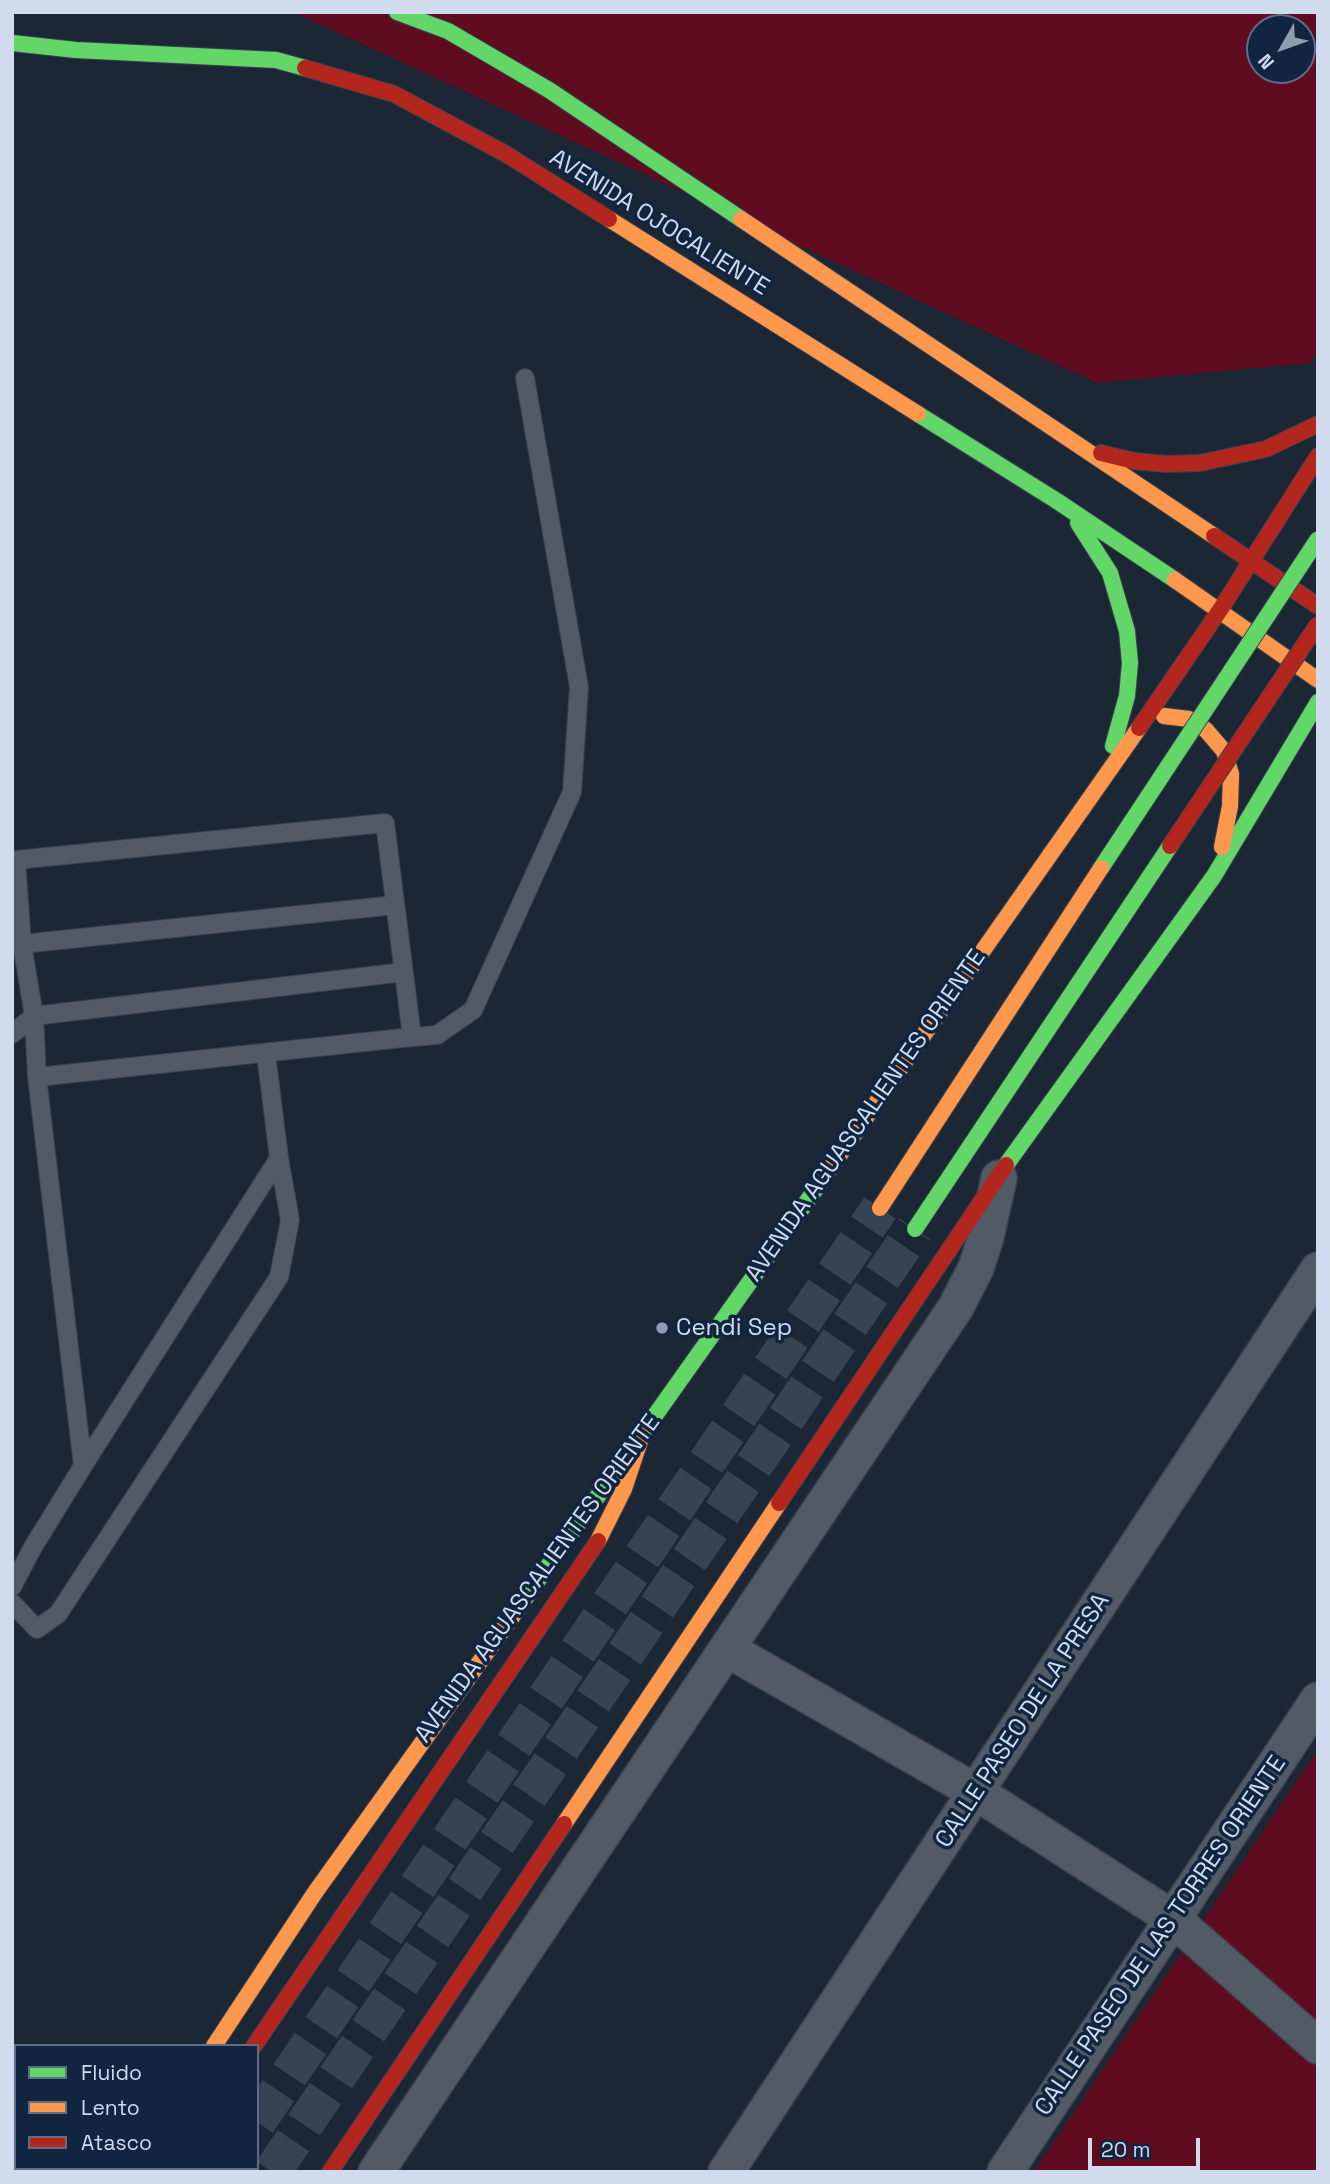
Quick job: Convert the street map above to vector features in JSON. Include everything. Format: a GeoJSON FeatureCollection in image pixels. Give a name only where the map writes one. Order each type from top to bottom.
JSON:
{"type":"FeatureCollection","features":[{"type":"Feature","properties":{"kind":"main road","name":"AVENIDA OJOCALIENTE"},"geometry":{"type":"LineString","coordinates":[[397,12],[448,31],[549,90],[1318,606]]}},
{"type":"Feature","properties":{"kind":"main road","name":"AVENIDA OJOCALIENTE"},"geometry":{"type":"LineString","coordinates":[[12,43],[76,50],[276,60],[394,94],[506,154],[1057,501],[1220,610],[1318,680]]}},
{"type":"Feature","properties":{"kind":"main road"},"geometry":{"type":"LineString","coordinates":[[1070,442],[1134,461],[1200,463],[1266,449],[1318,424]]}},
{"type":"Feature","properties":{"kind":"main road","name":"AVENIDA AGUASCALIENTES ORIENTE"},"geometry":{"type":"LineString","coordinates":[[215,2044],[314,1894],[642,1435],[1099,785],[1220,610],[1318,456]]}},
{"type":"Feature","properties":{"kind":"main road"},"geometry":{"type":"LineString","coordinates":[[1057,501],[1100,555],[1120,601],[1127,631],[1130,663],[1127,696],[1120,727],[1099,785]]}},
{"type":"Feature","properties":{"kind":"main road"},"geometry":{"type":"LineString","coordinates":[[880,1208],[1187,734],[1318,539]]}},
{"type":"Feature","properties":{"kind":"main road"},"geometry":{"type":"LineString","coordinates":[[915,1229],[1318,624]]}},
{"type":"Feature","properties":{"kind":"main road"},"geometry":{"type":"LineString","coordinates":[[330,2172],[999,1175],[1214,876],[1318,702]]}},
{"type":"Feature","properties":{"kind":"main road"},"geometry":{"type":"LineString","coordinates":[[1145,717],[1156,715],[1189,719],[1206,730],[1224,751],[1231,774],[1230,806],[1214,876]]}},
{"type":"Feature","properties":{"kind":"main road"},"geometry":{"type":"LineString","coordinates":[[255,2044],[603,1534],[624,1489],[642,1435]]}},
{"type":"Feature","properties":{"kind":"street"},"geometry":{"type":"LineString","coordinates":[[376,2172],[957,1307],[976,1268],[986,1237],[999,1175]]}},
{"type":"Feature","properties":{"kind":"street","name":"CALLE PASEO DE LA PRESA"},"geometry":{"type":"LineString","coordinates":[[726,2172],[1318,1270]]}},
{"type":"Feature","properties":{"kind":"street"},"geometry":{"type":"LineString","coordinates":[[727,1649],[976,1792],[1172,1918],[1318,2046]]}},
{"type":"Feature","properties":{"kind":"street","name":"CALLE PASEO DE LAS TORRES ORIENTE"},"geometry":{"type":"LineString","coordinates":[[1005,2172],[1318,1700]]}},
{"type":"Feature","properties":{"kind":"lane"},"geometry":{"type":"LineString","coordinates":[[37,1077],[437,1035],[473,1010],[572,792],[579,687],[525,378]]}},
{"type":"Feature","properties":{"kind":"lane"},"geometry":{"type":"LineString","coordinates":[[83,1466],[37,1077],[34,1016],[22,944],[16,860],[385,822],[412,1037]]}},
{"type":"Feature","properties":{"kind":"lane"},"geometry":{"type":"LineString","coordinates":[[22,944],[396,905]]}},
{"type":"Feature","properties":{"kind":"lane"},"geometry":{"type":"LineString","coordinates":[[12,1034],[34,1016],[404,972]]}},
{"type":"Feature","properties":{"kind":"lane"},"geometry":{"type":"LineString","coordinates":[[12,1603],[37,1629],[58,1614],[279,1277],[290,1220],[266,1054]]}},
{"type":"Feature","properties":{"kind":"lane"},"geometry":{"type":"LineString","coordinates":[[12,1587],[33,1547],[83,1466],[279,1158]]}},
{"type":"Feature","properties":{"kind":"shaded area"},"geometry":{"type":"Polygon","coordinates":[[[293,12],[1318,12],[1318,351],[1310,363],[1097,383],[293,12]]]}},
{"type":"Feature","properties":{"kind":"shaded area"},"geometry":{"type":"Polygon","coordinates":[[[1318,1749],[1318,2172],[1034,2172],[1318,1749]]]}},
{"type":"Feature","properties":{"kind":"tunnel"},"geometry":{"type":"LineString","coordinates":[[259,2119],[880,1208]]}},
{"type":"Feature","properties":{"kind":"tunnel"},"geometry":{"type":"LineString","coordinates":[[272,2172],[915,1229]]}},
{"type":"Feature","properties":{"kind":"traffic: fast"},"geometry":{"type":"LineString","coordinates":[[397,12],[448,31],[549,90],[741,219]]}},
{"type":"Feature","properties":{"kind":"traffic: fast"},"geometry":{"type":"LineString","coordinates":[[12,43],[76,50],[276,60],[305,68]]}},
{"type":"Feature","properties":{"kind":"traffic: fast"},"geometry":{"type":"LineString","coordinates":[[918,414],[1057,501],[1175,580]]}},
{"type":"Feature","properties":{"kind":"traffic: fast"},"geometry":{"type":"LineString","coordinates":[[1078,523],[1110,573],[1127,631],[1130,663],[1127,696],[1113,746]]}},
{"type":"Feature","properties":{"kind":"traffic: fast"},"geometry":{"type":"LineString","coordinates":[[1101,868],[1318,539]]}},
{"type":"Feature","properties":{"kind":"traffic: fast"},"geometry":{"type":"LineString","coordinates":[[1006,1165],[1214,876],[1318,702]]}},
{"type":"Feature","properties":{"kind":"traffic: fast"},"geometry":{"type":"LineString","coordinates":[[915,1229],[1170,846]]}},
{"type":"Feature","properties":{"kind":"traffic: fast"},"geometry":{"type":"LineString","coordinates":[[519,1607],[820,1183]]}},
{"type":"Feature","properties":{"kind":"traffic: slow"},"geometry":{"type":"LineString","coordinates":[[609,219],[918,414]]}},
{"type":"Feature","properties":{"kind":"traffic: slow"},"geometry":{"type":"LineString","coordinates":[[741,219],[1214,536]]}},
{"type":"Feature","properties":{"kind":"traffic: slow"},"geometry":{"type":"LineString","coordinates":[[1175,580],[1318,680]]}},
{"type":"Feature","properties":{"kind":"traffic: slow"},"geometry":{"type":"LineString","coordinates":[[1164,716],[1189,719],[1206,730],[1224,751],[1231,774],[1230,806],[1222,847]]}},
{"type":"Feature","properties":{"kind":"traffic: slow"},"geometry":{"type":"LineString","coordinates":[[820,1183],[1139,728]]}},
{"type":"Feature","properties":{"kind":"traffic: slow"},"geometry":{"type":"LineString","coordinates":[[880,1208],[1101,868]]}},
{"type":"Feature","properties":{"kind":"traffic: slow"},"geometry":{"type":"LineString","coordinates":[[598,1541],[624,1489],[642,1435]]}},
{"type":"Feature","properties":{"kind":"traffic: slow"},"geometry":{"type":"LineString","coordinates":[[564,1824],[779,1503]]}},
{"type":"Feature","properties":{"kind":"traffic: slow"},"geometry":{"type":"LineString","coordinates":[[215,2044],[314,1894],[519,1607]]}},
{"type":"Feature","properties":{"kind":"traffic: jam"},"geometry":{"type":"LineString","coordinates":[[305,68],[394,94],[506,154],[609,219]]}},
{"type":"Feature","properties":{"kind":"traffic: jam"},"geometry":{"type":"LineString","coordinates":[[1101,453],[1134,461],[1200,463],[1266,449],[1318,424]]}},
{"type":"Feature","properties":{"kind":"traffic: jam"},"geometry":{"type":"LineString","coordinates":[[1139,728],[1220,610],[1318,456]]}},
{"type":"Feature","properties":{"kind":"traffic: jam"},"geometry":{"type":"LineString","coordinates":[[1214,536],[1318,606]]}},
{"type":"Feature","properties":{"kind":"traffic: jam"},"geometry":{"type":"LineString","coordinates":[[1170,846],[1318,624]]}},
{"type":"Feature","properties":{"kind":"traffic: jam"},"geometry":{"type":"LineString","coordinates":[[779,1503],[1006,1165]]}},
{"type":"Feature","properties":{"kind":"traffic: jam"},"geometry":{"type":"LineString","coordinates":[[255,2044],[598,1541]]}},
{"type":"Feature","properties":{"kind":"traffic: jam"},"geometry":{"type":"LineString","coordinates":[[330,2172],[564,1824]]}},
{"type":"Feature","properties":{"kind":"place","name":"Cendi Sep"},"geometry":{"type":"Point","coordinates":[662,1328]}}]}
